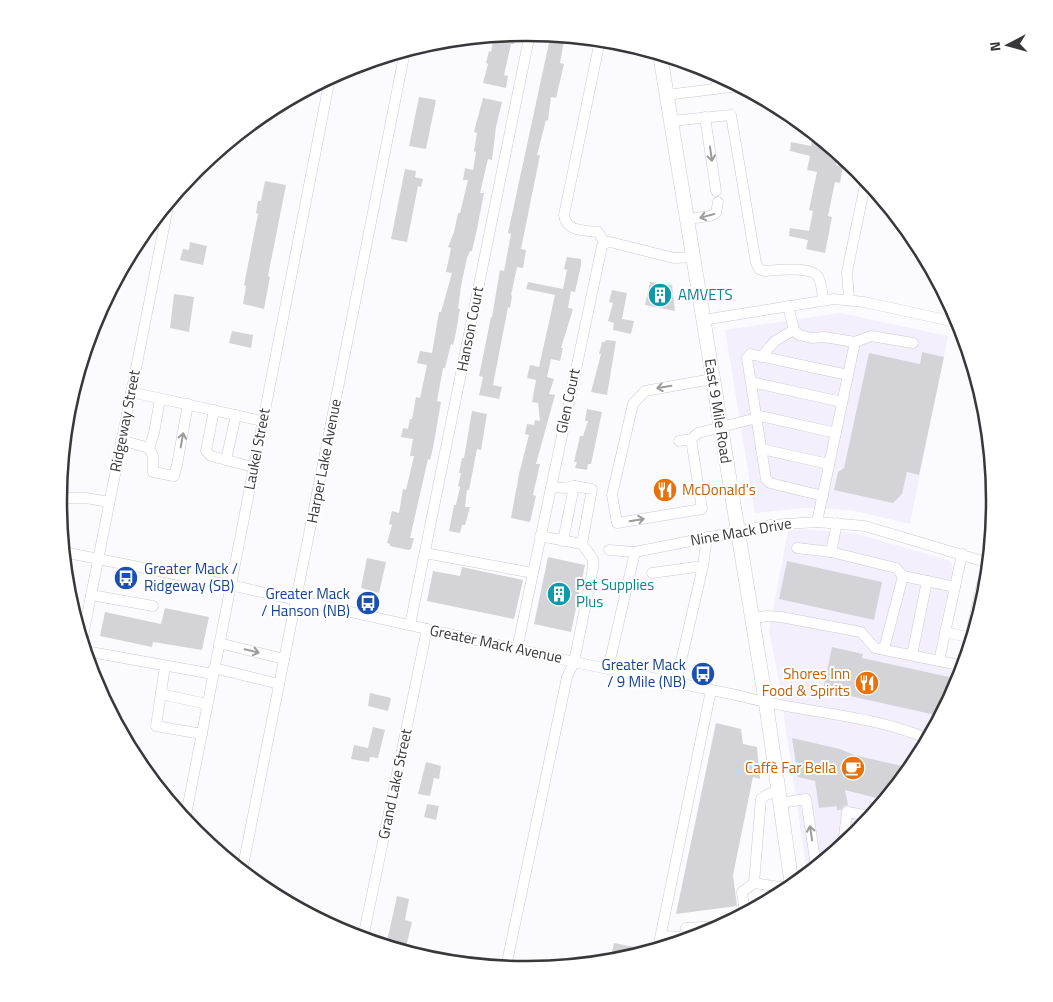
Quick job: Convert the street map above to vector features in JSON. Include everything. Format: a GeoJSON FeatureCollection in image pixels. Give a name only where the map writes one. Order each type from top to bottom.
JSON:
{"type":"FeatureCollection","features":[{"type":"Feature","properties":{"kind":"main road","name":"East 9 Mile Road"},"geometry":{"type":"LineString","coordinates":[[661,62],[766,703],[791,877]]}},
{"type":"Feature","properties":{"kind":"street","name":"Hanson Court"},"geometry":{"type":"LineString","coordinates":[[410,625],[528,41]]}},
{"type":"Feature","properties":{"kind":"street"},"geometry":{"type":"LineString","coordinates":[[599,47],[564,214],[565,222],[571,228],[598,232],[605,243],[610,242],[674,258],[693,257]]}},
{"type":"Feature","properties":{"kind":"street","name":"Harper Lake Avenue"},"geometry":{"type":"LineString","coordinates":[[244,863],[404,58]]}},
{"type":"Feature","properties":{"kind":"street"},"geometry":{"type":"LineString","coordinates":[[715,89],[717,83]]}},
{"type":"Feature","properties":{"kind":"street","name":"Laukel Street"},"geometry":{"type":"LineString","coordinates":[[187,810],[328,87]]}},
{"type":"Feature","properties":{"kind":"street"},"geometry":{"type":"LineString","coordinates":[[666,95],[727,88]]}},
{"type":"Feature","properties":{"kind":"street"},"geometry":{"type":"LineString","coordinates":[[671,122],[731,114],[756,263],[759,269],[765,270],[808,270],[817,275],[821,284],[823,300]]}},
{"type":"Feature","properties":{"kind":"street"},"geometry":{"type":"LineString","coordinates":[[705,118],[716,191]]}},
{"type":"Feature","properties":{"kind":"street"},"geometry":{"type":"LineString","coordinates":[[849,299],[847,272],[864,189]]}},
{"type":"Feature","properties":{"kind":"street"},"geometry":{"type":"LineString","coordinates":[[687,219],[710,216],[716,213],[718,202]]}},
{"type":"Feature","properties":{"kind":"street","name":"Ridgeway Street"},"geometry":{"type":"LineString","coordinates":[[84,628],[165,217]]}},
{"type":"Feature","properties":{"kind":"street","name":"Glen Court"},"geometry":{"type":"LineString","coordinates":[[517,649],[600,252],[605,243]]}},
{"type":"Feature","properties":{"kind":"street"},"geometry":{"type":"LineString","coordinates":[[703,320],[823,300],[849,299],[949,321]]}},
{"type":"Feature","properties":{"kind":"street"},"geometry":{"type":"LineString","coordinates":[[788,306],[794,330],[799,335],[855,342],[871,336],[914,343]]}},
{"type":"Feature","properties":{"kind":"street"},"geometry":{"type":"LineString","coordinates":[[761,357],[775,341],[794,330]]}},
{"type":"Feature","properties":{"kind":"street"},"geometry":{"type":"LineString","coordinates":[[817,522],[855,342]]}},
{"type":"Feature","properties":{"kind":"street"},"geometry":{"type":"LineString","coordinates":[[823,496],[770,483],[766,479],[747,358],[750,354],[848,375]]}},
{"type":"Feature","properties":{"kind":"street"},"geometry":{"type":"LineString","coordinates":[[691,439],[702,509],[617,523],[612,495],[633,404],[645,391],[712,379]]}},
{"type":"Feature","properties":{"kind":"street"},"geometry":{"type":"LineString","coordinates":[[751,382],[842,402]]}},
{"type":"Feature","properties":{"kind":"street"},"geometry":{"type":"LineString","coordinates":[[131,392],[262,421]]}},
{"type":"Feature","properties":{"kind":"street"},"geometry":{"type":"LineString","coordinates":[[160,399],[154,433],[149,448],[152,456],[153,472],[174,476],[178,465],[188,404]]}},
{"type":"Feature","properties":{"kind":"street"},"geometry":{"type":"LineString","coordinates":[[214,410],[206,452],[211,456],[253,467]]}},
{"type":"Feature","properties":{"kind":"street"},"geometry":{"type":"LineString","coordinates":[[226,460],[236,414]]}},
{"type":"Feature","properties":{"kind":"street"},"geometry":{"type":"LineString","coordinates":[[679,441],[691,439],[698,433],[721,428],[756,416],[836,433]]}},
{"type":"Feature","properties":{"kind":"street"},"geometry":{"type":"LineString","coordinates":[[121,440],[149,448]]}},
{"type":"Feature","properties":{"kind":"street"},"geometry":{"type":"LineString","coordinates":[[761,449],[829,464]]}},
{"type":"Feature","properties":{"kind":"street"},"geometry":{"type":"LineString","coordinates":[[551,486],[565,488],[574,486],[592,489],[582,544]]}},
{"type":"Feature","properties":{"kind":"street"},"geometry":{"type":"LineString","coordinates":[[563,540],[574,486]]}},
{"type":"Feature","properties":{"kind":"street"},"geometry":{"type":"LineString","coordinates":[[67,498],[86,498],[109,502]]}},
{"type":"Feature","properties":{"kind":"street","name":"Nine Mack Drive"},"geometry":{"type":"LineString","coordinates":[[609,550],[635,552],[772,524],[817,522],[865,526],[982,561]]}},
{"type":"Feature","properties":{"kind":"street"},"geometry":{"type":"LineString","coordinates":[[830,552],[837,523]]}},
{"type":"Feature","properties":{"kind":"street"},"geometry":{"type":"LineString","coordinates":[[508,960],[567,677],[574,662],[593,568],[593,559],[582,544],[540,536]]}},
{"type":"Feature","properties":{"kind":"street"},"geometry":{"type":"LineString","coordinates":[[676,683],[703,566],[707,537]]}},
{"type":"Feature","properties":{"kind":"street"},"geometry":{"type":"LineString","coordinates":[[797,548],[830,552],[896,568],[903,576],[955,587]]}},
{"type":"Feature","properties":{"kind":"street"},"geometry":{"type":"LineString","coordinates":[[608,669],[635,552]]}},
{"type":"Feature","properties":{"kind":"street","name":"Greater Mack Avenue"},"geometry":{"type":"LineString","coordinates":[[70,553],[230,585],[766,703],[887,726],[921,737]]}},
{"type":"Feature","properties":{"kind":"street"},"geometry":{"type":"LineString","coordinates":[[425,553],[533,574]]}},
{"type":"Feature","properties":{"kind":"street"},"geometry":{"type":"LineString","coordinates":[[939,661],[962,554]]}},
{"type":"Feature","properties":{"kind":"street"},"geometry":{"type":"LineString","coordinates":[[652,573],[703,566]]}},
{"type":"Feature","properties":{"kind":"street"},"geometry":{"type":"LineString","coordinates":[[884,650],[903,576]]}},
{"type":"Feature","properties":{"kind":"street"},"geometry":{"type":"LineString","coordinates":[[912,655],[927,581]]}},
{"type":"Feature","properties":{"kind":"street"},"geometry":{"type":"LineString","coordinates":[[91,594],[153,606]]}},
{"type":"Feature","properties":{"kind":"street"},"geometry":{"type":"LineString","coordinates":[[752,619],[774,616],[861,632],[875,648],[956,664]]}},
{"type":"Feature","properties":{"kind":"street","name":"Grand Lake Street"},"geometry":{"type":"LineString","coordinates":[[364,931],[427,629]]}},
{"type":"Feature","properties":{"kind":"street"},"geometry":{"type":"LineString","coordinates":[[945,632],[966,637]]}},
{"type":"Feature","properties":{"kind":"street"},"geometry":{"type":"LineString","coordinates":[[219,643],[284,659]]}},
{"type":"Feature","properties":{"kind":"street"},"geometry":{"type":"LineString","coordinates":[[92,652],[165,666],[213,671],[279,684]]}},
{"type":"Feature","properties":{"kind":"street"},"geometry":{"type":"LineString","coordinates":[[165,666],[156,726],[202,734]]}},
{"type":"Feature","properties":{"kind":"street"},"geometry":{"type":"LineString","coordinates":[[659,941],[711,690]]}},
{"type":"Feature","properties":{"kind":"street"},"geometry":{"type":"LineString","coordinates":[[161,694],[207,704]]}},
{"type":"Feature","properties":{"kind":"street"},"geometry":{"type":"LineString","coordinates":[[754,883],[761,799],[766,795],[806,799],[815,859]]}},
{"type":"Feature","properties":{"kind":"street"},"geometry":{"type":"LineString","coordinates":[[844,833],[847,812],[862,815]]}},
{"type":"Feature","properties":{"kind":"street"},"geometry":{"type":"LineString","coordinates":[[744,906],[742,892],[754,883],[776,886]]}},
{"type":"Feature","properties":{"kind":"street"},"geometry":{"type":"LineString","coordinates":[[685,932],[686,928],[698,927]]}},
{"type":"Feature","properties":{"kind":"street"},"geometry":{"type":"LineString","coordinates":[[660,936],[670,937]]}},
{"type":"Feature","properties":{"kind":"shaded area"},"geometry":{"type":"Polygon","coordinates":[[[840,313],[948,336],[910,524],[850,510],[805,508],[755,513],[725,330],[840,313]]]}},
{"type":"Feature","properties":{"kind":"shaded area"},"geometry":{"type":"Polygon","coordinates":[[[801,529],[854,533],[948,560],[953,566],[932,665],[954,670],[939,704],[925,731],[891,781],[852,826],[806,866],[779,682],[769,630],[788,531],[801,529]]]}},
{"type":"Feature","properties":{"kind":"building"},"geometry":{"type":"Polygon","coordinates":[[[515,41],[514,44],[511,44],[504,75],[508,76],[506,88],[483,83],[489,51],[491,52],[493,42],[515,41]]]}},
{"type":"Feature","properties":{"kind":"building"},"geometry":{"type":"Polygon","coordinates":[[[549,42],[564,43],[560,63],[564,64],[556,98],[551,97],[548,121],[546,120],[537,155],[540,155],[521,249],[526,250],[523,268],[517,267],[493,385],[502,387],[499,399],[479,395],[483,377],[479,376],[500,270],[504,271],[511,234],[508,233],[549,42]]]}},
{"type":"Feature","properties":{"kind":"building"},"geometry":{"type":"Polygon","coordinates":[[[419,97],[436,100],[426,149],[409,146],[419,97]]]}},
{"type":"Feature","properties":{"kind":"building"},"geometry":{"type":"Polygon","coordinates":[[[483,98],[502,102],[496,127],[492,160],[488,159],[480,193],[484,193],[477,229],[472,251],[470,251],[467,258],[461,286],[456,332],[445,368],[443,368],[437,401],[441,402],[433,448],[430,460],[428,459],[410,538],[414,538],[411,549],[408,550],[390,546],[387,543],[392,525],[389,524],[392,511],[399,513],[403,489],[406,490],[414,456],[410,456],[413,439],[401,437],[403,428],[408,429],[410,419],[412,419],[416,397],[420,398],[427,365],[417,363],[420,351],[432,353],[439,312],[441,312],[452,273],[446,272],[451,248],[448,247],[454,232],[458,213],[460,213],[468,180],[463,180],[465,168],[473,170],[477,133],[474,132],[483,98]]]}},
{"type":"Feature","properties":{"kind":"building"},"geometry":{"type":"Polygon","coordinates":[[[812,141],[837,162],[836,165],[843,167],[840,183],[835,182],[828,216],[832,217],[825,253],[806,249],[808,240],[789,236],[790,228],[809,231],[813,211],[809,210],[817,172],[807,170],[810,156],[790,151],[791,142],[811,146],[812,141]]]}},
{"type":"Feature","properties":{"kind":"building"},"geometry":{"type":"Polygon","coordinates":[[[405,169],[416,171],[415,177],[423,179],[421,187],[418,186],[407,242],[391,239],[405,169]]]}},
{"type":"Feature","properties":{"kind":"building"},"geometry":{"type":"Polygon","coordinates":[[[265,181],[286,185],[268,276],[270,277],[264,309],[243,304],[246,286],[244,285],[258,214],[256,213],[258,201],[261,201],[265,181]]]}},
{"type":"Feature","properties":{"kind":"building"},"geometry":{"type":"Polygon","coordinates":[[[190,242],[207,246],[203,265],[180,260],[183,249],[189,250],[190,242]]]}},
{"type":"Feature","properties":{"kind":"building"},"geometry":{"type":"Polygon","coordinates":[[[567,257],[581,259],[581,265],[575,292],[571,291],[568,308],[573,309],[561,348],[563,348],[560,361],[551,359],[547,377],[554,379],[549,394],[555,395],[536,464],[540,464],[533,495],[536,496],[530,522],[511,518],[519,474],[529,435],[525,434],[527,424],[534,425],[535,420],[540,421],[538,403],[532,402],[536,380],[527,378],[530,365],[539,367],[555,295],[526,289],[528,282],[563,289],[567,270],[564,269],[567,257]]]}},
{"type":"Feature","properties":{"kind":"building","name":"AMVETS"},"geometry":{"type":"Polygon","coordinates":[[[650,282],[672,285],[675,311],[645,305],[650,282]]]}},
{"type":"Feature","properties":{"kind":"building"},"geometry":{"type":"Polygon","coordinates":[[[612,290],[627,293],[622,319],[634,321],[631,334],[613,330],[614,323],[608,321],[613,303],[609,302],[612,290]]]}},
{"type":"Feature","properties":{"kind":"building"},"geometry":{"type":"Polygon","coordinates":[[[174,294],[194,297],[189,332],[170,328],[174,294]]]}},
{"type":"Feature","properties":{"kind":"building"},"geometry":{"type":"Polygon","coordinates":[[[232,331],[253,335],[251,348],[229,343],[232,331]]]}},
{"type":"Feature","properties":{"kind":"building"},"geometry":{"type":"Polygon","coordinates":[[[606,340],[616,341],[607,395],[591,392],[601,354],[599,354],[602,342],[606,340]]]}},
{"type":"Feature","properties":{"kind":"building"},"geometry":{"type":"Polygon","coordinates":[[[922,352],[944,357],[919,475],[907,472],[902,494],[893,503],[834,490],[838,472],[844,468],[869,353],[920,364],[922,352]]]}},
{"type":"Feature","properties":{"kind":"building"},"geometry":{"type":"Polygon","coordinates":[[[587,409],[602,412],[591,464],[588,464],[587,470],[575,468],[577,462],[574,462],[580,436],[583,436],[588,421],[585,421],[587,409]]]}},
{"type":"Feature","properties":{"kind":"building"},"geometry":{"type":"Polygon","coordinates":[[[472,411],[487,414],[481,450],[477,449],[469,490],[467,490],[465,507],[470,507],[465,525],[462,525],[460,533],[449,531],[460,487],[458,486],[461,473],[459,473],[462,458],[464,458],[472,411]]]}},
{"type":"Feature","properties":{"kind":"building","name":"Pet Supplies Plus"},"geometry":{"type":"Polygon","coordinates":[[[548,557],[585,565],[571,632],[534,624],[548,557]]]}},
{"type":"Feature","properties":{"kind":"building"},"geometry":{"type":"Polygon","coordinates":[[[367,558],[386,562],[379,593],[361,588],[367,558]]]}},
{"type":"Feature","properties":{"kind":"building"},"geometry":{"type":"Polygon","coordinates":[[[787,561],[882,582],[874,620],[779,599],[787,561]]]}},
{"type":"Feature","properties":{"kind":"building"},"geometry":{"type":"Polygon","coordinates":[[[462,567],[523,580],[514,619],[427,601],[433,571],[460,576],[462,567]]]}},
{"type":"Feature","properties":{"kind":"building"},"geometry":{"type":"Polygon","coordinates":[[[165,608],[209,617],[202,650],[153,642],[152,647],[100,636],[105,612],[161,624],[165,608]]]}},
{"type":"Feature","properties":{"kind":"building"},"geometry":{"type":"Polygon","coordinates":[[[832,647],[863,654],[862,658],[951,677],[934,715],[823,690],[832,647]]]}},
{"type":"Feature","properties":{"kind":"building"},"geometry":{"type":"Polygon","coordinates":[[[370,693],[391,698],[388,711],[368,706],[370,693]]]}},
{"type":"Feature","properties":{"kind":"building"},"geometry":{"type":"Polygon","coordinates":[[[716,723],[741,729],[743,744],[757,747],[760,779],[753,777],[733,875],[737,906],[676,914],[716,723]]]}},
{"type":"Feature","properties":{"kind":"building"},"geometry":{"type":"Polygon","coordinates":[[[373,727],[385,730],[378,758],[370,757],[369,762],[351,759],[354,745],[368,748],[373,727]]]}},
{"type":"Feature","properties":{"kind":"building"},"geometry":{"type":"Polygon","coordinates":[[[792,738],[902,766],[877,798],[845,790],[848,805],[844,806],[841,810],[837,810],[837,806],[819,808],[815,781],[798,777],[792,738]]]}},
{"type":"Feature","properties":{"kind":"building"},"geometry":{"type":"Polygon","coordinates":[[[426,762],[441,766],[439,779],[434,778],[430,796],[418,794],[426,762]]]}},
{"type":"Feature","properties":{"kind":"building"},"geometry":{"type":"Polygon","coordinates":[[[427,804],[439,806],[436,820],[424,817],[427,804]]]}},
{"type":"Feature","properties":{"kind":"building"},"geometry":{"type":"Polygon","coordinates":[[[397,896],[409,899],[405,920],[412,922],[407,945],[388,939],[397,896]]]}},
{"type":"Feature","properties":{"kind":"building"},"geometry":{"type":"Polygon","coordinates":[[[614,943],[634,947],[634,948],[612,953],[614,943]]]}},
{"type":"Feature","properties":{"kind":"place","name":"AMVETS"},"geometry":{"type":"Point","coordinates":[660,295]}},
{"type":"Feature","properties":{"kind":"place","name":"McDonald's"},"geometry":{"type":"Point","coordinates":[665,490]}},
{"type":"Feature","properties":{"kind":"place","name":"Greater Mack / Ridgeway (SB)"},"geometry":{"type":"Point","coordinates":[126,578]}},
{"type":"Feature","properties":{"kind":"place","name":"Pet Supplies Plus"},"geometry":{"type":"Point","coordinates":[559,594]}},
{"type":"Feature","properties":{"kind":"place","name":"Greater Mack / Hanson (NB)"},"geometry":{"type":"Point","coordinates":[368,603]}},
{"type":"Feature","properties":{"kind":"place","name":"Greater Mack / 9 Mile (NB)"},"geometry":{"type":"Point","coordinates":[703,674]}},
{"type":"Feature","properties":{"kind":"place","name":"Shores Inn Food & Spirits"},"geometry":{"type":"Point","coordinates":[867,683]}},
{"type":"Feature","properties":{"kind":"place","name":"Caffè Far Bella"},"geometry":{"type":"Point","coordinates":[853,768]}}]}
